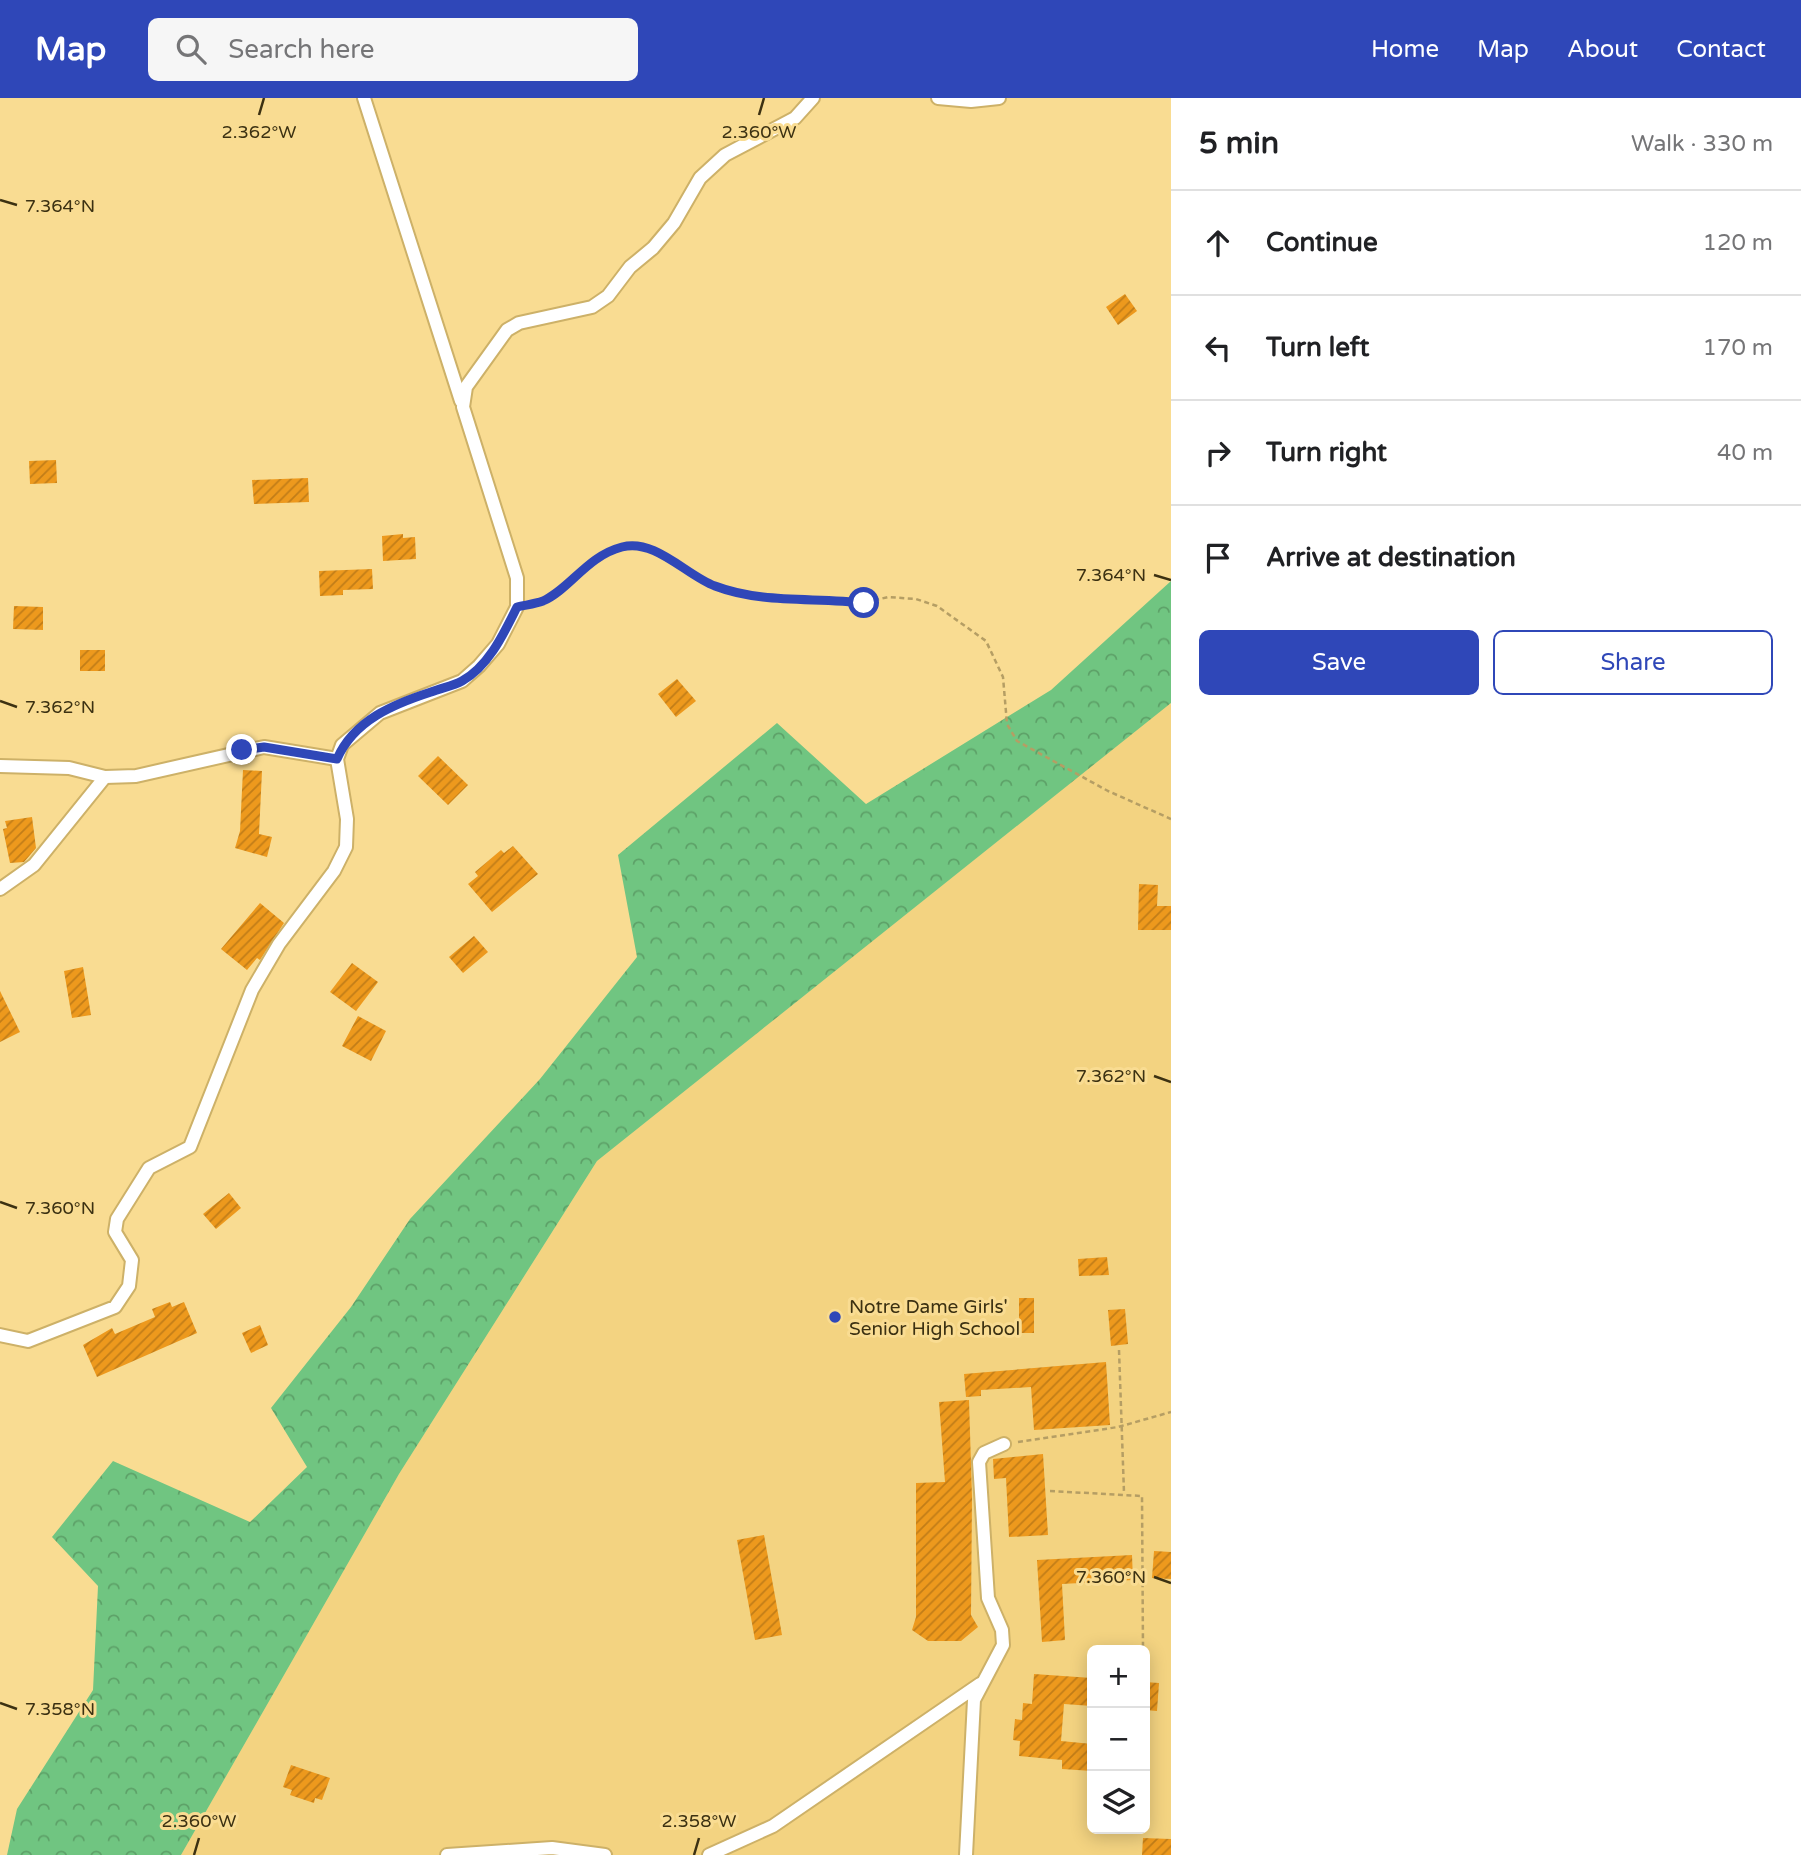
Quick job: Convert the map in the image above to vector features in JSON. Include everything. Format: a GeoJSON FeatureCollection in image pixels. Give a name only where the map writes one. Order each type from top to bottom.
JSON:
{"type":"FeatureCollection","features":[{"type":"Feature","properties":{"kind":"street"},"geometry":{"type":"LineString","coordinates":[[0,1335],[28,1341],[115,1307],[129,1286],[132,1260],[115,1233],[117,1219],[149,1168],[190,1147],[252,990],[279,944],[334,871],[346,847],[347,819],[337,759],[342,746],[372,717],[400,702],[462,681],[498,643],[517,607],[517,578],[364,98]]}},
{"type":"Feature","properties":{"kind":"street"},"geometry":{"type":"LineString","coordinates":[[463,407],[466,387],[508,330],[519,323],[592,307],[608,296],[630,267],[653,248],[674,223],[700,178],[725,155],[796,118],[813,98]]}},
{"type":"Feature","properties":{"kind":"street"},"geometry":{"type":"LineString","coordinates":[[938,98],[971,101],[999,98]]}},
{"type":"Feature","properties":{"kind":"street"},"geometry":{"type":"LineString","coordinates":[[0,766],[69,768],[105,778],[148,774],[264,747],[337,759]]}},
{"type":"Feature","properties":{"kind":"street"},"geometry":{"type":"LineString","coordinates":[[0,888],[34,864],[105,778]]}},
{"type":"Feature","properties":{"kind":"street"},"geometry":{"type":"LineString","coordinates":[[966,1855],[972,1710],[981,1684],[1003,1645],[1002,1630],[988,1598],[979,1462],[985,1453],[1004,1444]]}},
{"type":"Feature","properties":{"kind":"street"},"geometry":{"type":"LineString","coordinates":[[709,1855],[773,1826],[981,1684]]}},
{"type":"Feature","properties":{"kind":"street"},"geometry":{"type":"LineString","coordinates":[[447,1855],[552,1848],[604,1855]]}},
{"type":"Feature","properties":{"kind":"path"},"geometry":{"type":"LineString","coordinates":[[517,607],[545,600],[603,554],[625,545],[642,547],[714,586],[770,598],[824,598],[864,603],[888,597],[926,602],[937,606],[986,640],[1003,677],[1007,724],[1017,741],[1108,792],[1171,819]]}},
{"type":"Feature","properties":{"kind":"path"},"geometry":{"type":"LineString","coordinates":[[1119,1350],[1120,1427],[1125,1494]]}},
{"type":"Feature","properties":{"kind":"path"},"geometry":{"type":"LineString","coordinates":[[1004,1444],[1120,1427],[1171,1412]]}},
{"type":"Feature","properties":{"kind":"path"},"geometry":{"type":"LineString","coordinates":[[1050,1491],[1142,1496],[1143,1645]]}},
{"type":"Feature","properties":{"kind":"shaded area","name":"Notre Dame Girls' Senior High School"},"geometry":{"type":"Polygon","coordinates":[[[1171,705],[1171,1855],[181,1855],[399,1474],[597,1161],[1171,705]]]}},
{"type":"Feature","properties":{"kind":"green space"},"geometry":{"type":"Polygon","coordinates":[[[1171,581],[1171,703],[597,1161],[399,1474],[181,1855],[7,1855],[17,1809],[93,1690],[98,1586],[52,1537],[113,1461],[250,1522],[307,1467],[271,1408],[351,1307],[410,1219],[540,1079],[637,957],[618,855],[777,723],[866,804],[1051,690],[1171,581]]]}},
{"type":"Feature","properties":{"kind":"building"},"geometry":{"type":"Polygon","coordinates":[[[1125,294],[1137,311],[1118,325],[1106,307],[1125,294]]]}},
{"type":"Feature","properties":{"kind":"building"},"geometry":{"type":"Polygon","coordinates":[[[56,460],[57,483],[30,484],[29,461],[56,460]]]}},
{"type":"Feature","properties":{"kind":"building"},"geometry":{"type":"Polygon","coordinates":[[[308,478],[309,502],[254,504],[252,480],[308,478]]]}},
{"type":"Feature","properties":{"kind":"building"},"geometry":{"type":"Polygon","coordinates":[[[403,534],[403,538],[415,537],[416,559],[383,561],[382,536],[403,534]]]}},
{"type":"Feature","properties":{"kind":"building"},"geometry":{"type":"Polygon","coordinates":[[[372,569],[373,589],[343,590],[343,595],[320,596],[319,571],[372,569]]]}},
{"type":"Feature","properties":{"kind":"building"},"geometry":{"type":"Polygon","coordinates":[[[14,606],[43,607],[43,630],[13,629],[14,606]]]}},
{"type":"Feature","properties":{"kind":"building"},"geometry":{"type":"Polygon","coordinates":[[[80,650],[105,650],[105,671],[80,671],[80,650]]]}},
{"type":"Feature","properties":{"kind":"building"},"geometry":{"type":"Polygon","coordinates":[[[677,679],[696,701],[676,717],[658,694],[677,679]]]}},
{"type":"Feature","properties":{"kind":"building"},"geometry":{"type":"Polygon","coordinates":[[[438,756],[468,785],[448,805],[418,776],[438,756]]]}},
{"type":"Feature","properties":{"kind":"building"},"geometry":{"type":"Polygon","coordinates":[[[243,770],[262,771],[259,834],[272,837],[267,857],[235,848],[240,831],[243,770]]]}},
{"type":"Feature","properties":{"kind":"building"},"geometry":{"type":"Polygon","coordinates":[[[32,817],[36,848],[24,862],[10,863],[3,829],[7,828],[5,821],[32,817]]]}},
{"type":"Feature","properties":{"kind":"building"},"geometry":{"type":"Polygon","coordinates":[[[513,846],[538,874],[492,912],[468,884],[478,876],[475,872],[501,850],[504,853],[513,846]]]}},
{"type":"Feature","properties":{"kind":"building"},"geometry":{"type":"Polygon","coordinates":[[[1139,884],[1158,885],[1157,906],[1171,906],[1171,930],[1138,930],[1139,884]]]}},
{"type":"Feature","properties":{"kind":"building"},"geometry":{"type":"Polygon","coordinates":[[[260,903],[284,923],[260,960],[257,958],[247,970],[221,949],[260,903]]]}},
{"type":"Feature","properties":{"kind":"building"},"geometry":{"type":"Polygon","coordinates":[[[474,936],[488,952],[463,973],[449,957],[474,936]]]}},
{"type":"Feature","properties":{"kind":"building"},"geometry":{"type":"Polygon","coordinates":[[[352,963],[378,982],[356,1011],[330,992],[352,963]]]}},
{"type":"Feature","properties":{"kind":"building"},"geometry":{"type":"Polygon","coordinates":[[[83,967],[91,1015],[72,1018],[64,971],[83,967]]]}},
{"type":"Feature","properties":{"kind":"building"},"geometry":{"type":"Polygon","coordinates":[[[0,991],[20,1032],[0,1042],[0,991]]]}},
{"type":"Feature","properties":{"kind":"building"},"geometry":{"type":"Polygon","coordinates":[[[358,1016],[386,1031],[371,1061],[342,1046],[358,1016]]]}},
{"type":"Feature","properties":{"kind":"building"},"geometry":{"type":"Polygon","coordinates":[[[229,1193],[241,1208],[216,1229],[203,1214],[229,1193]]]}},
{"type":"Feature","properties":{"kind":"building"},"geometry":{"type":"Polygon","coordinates":[[[1107,1257],[1109,1275],[1079,1276],[1078,1259],[1107,1257]]]}},
{"type":"Feature","properties":{"kind":"building"},"geometry":{"type":"Polygon","coordinates":[[[1019,1298],[1034,1298],[1034,1333],[1019,1333],[1019,1298]]]}},
{"type":"Feature","properties":{"kind":"building"},"geometry":{"type":"Polygon","coordinates":[[[170,1302],[172,1307],[184,1302],[197,1333],[97,1377],[83,1345],[112,1328],[115,1334],[155,1317],[152,1309],[170,1302]]]}},
{"type":"Feature","properties":{"kind":"building"},"geometry":{"type":"Polygon","coordinates":[[[1125,1309],[1128,1344],[1111,1346],[1108,1310],[1125,1309]]]}},
{"type":"Feature","properties":{"kind":"building"},"geometry":{"type":"Polygon","coordinates":[[[260,1325],[268,1345],[251,1353],[242,1333],[260,1325]]]}},
{"type":"Feature","properties":{"kind":"building"},"geometry":{"type":"Polygon","coordinates":[[[1106,1362],[1110,1425],[1034,1430],[1031,1387],[981,1390],[981,1396],[966,1397],[964,1374],[1106,1362]]]}},
{"type":"Feature","properties":{"kind":"building"},"geometry":{"type":"Polygon","coordinates":[[[969,1400],[971,1615],[978,1627],[961,1641],[928,1641],[912,1630],[916,1617],[916,1483],[945,1482],[939,1402],[969,1400]]]}},
{"type":"Feature","properties":{"kind":"building"},"geometry":{"type":"Polygon","coordinates":[[[1043,1454],[1048,1535],[1009,1537],[1006,1478],[994,1479],[993,1459],[1043,1454]]]}},
{"type":"Feature","properties":{"kind":"building"},"geometry":{"type":"Polygon","coordinates":[[[764,1535],[782,1635],[755,1640],[737,1540],[764,1535]]]}},
{"type":"Feature","properties":{"kind":"building"},"geometry":{"type":"Polygon","coordinates":[[[1154,1551],[1171,1552],[1171,1579],[1152,1578],[1154,1551]]]}},
{"type":"Feature","properties":{"kind":"building"},"geometry":{"type":"Polygon","coordinates":[[[1132,1555],[1133,1580],[1062,1584],[1065,1640],[1042,1642],[1037,1560],[1132,1555]]]}},
{"type":"Feature","properties":{"kind":"building"},"geometry":{"type":"Polygon","coordinates":[[[1034,1674],[1087,1678],[1087,1706],[1064,1704],[1061,1741],[1087,1744],[1087,1771],[1062,1769],[1062,1760],[1019,1756],[1020,1741],[1013,1740],[1015,1719],[1022,1720],[1023,1703],[1032,1704],[1034,1674]]]}},
{"type":"Feature","properties":{"kind":"building"},"geometry":{"type":"Polygon","coordinates":[[[1150,1682],[1159,1683],[1157,1711],[1150,1710],[1150,1682]]]}},
{"type":"Feature","properties":{"kind":"building"},"geometry":{"type":"Polygon","coordinates":[[[291,1765],[330,1778],[322,1800],[315,1798],[314,1803],[290,1795],[292,1790],[283,1787],[291,1765]]]}},
{"type":"Feature","properties":{"kind":"building"},"geometry":{"type":"Polygon","coordinates":[[[1143,1838],[1171,1839],[1171,1855],[1142,1855],[1143,1838]]]}},
{"type":"Feature","properties":{"kind":"place","name":"Notre Dame Girls' Senior High School"},"geometry":{"type":"Point","coordinates":[835,1317]}},
{"type":"Feature","properties":{"kind":"route"},"geometry":{"type":"LineString","coordinates":[[242,750],[280,748],[337,759],[342,746],[372,717],[400,702],[462,681],[498,643],[517,607],[545,600],[603,554],[625,545],[642,547],[678,564],[714,586],[770,598],[824,598],[864,603]]}}]}
